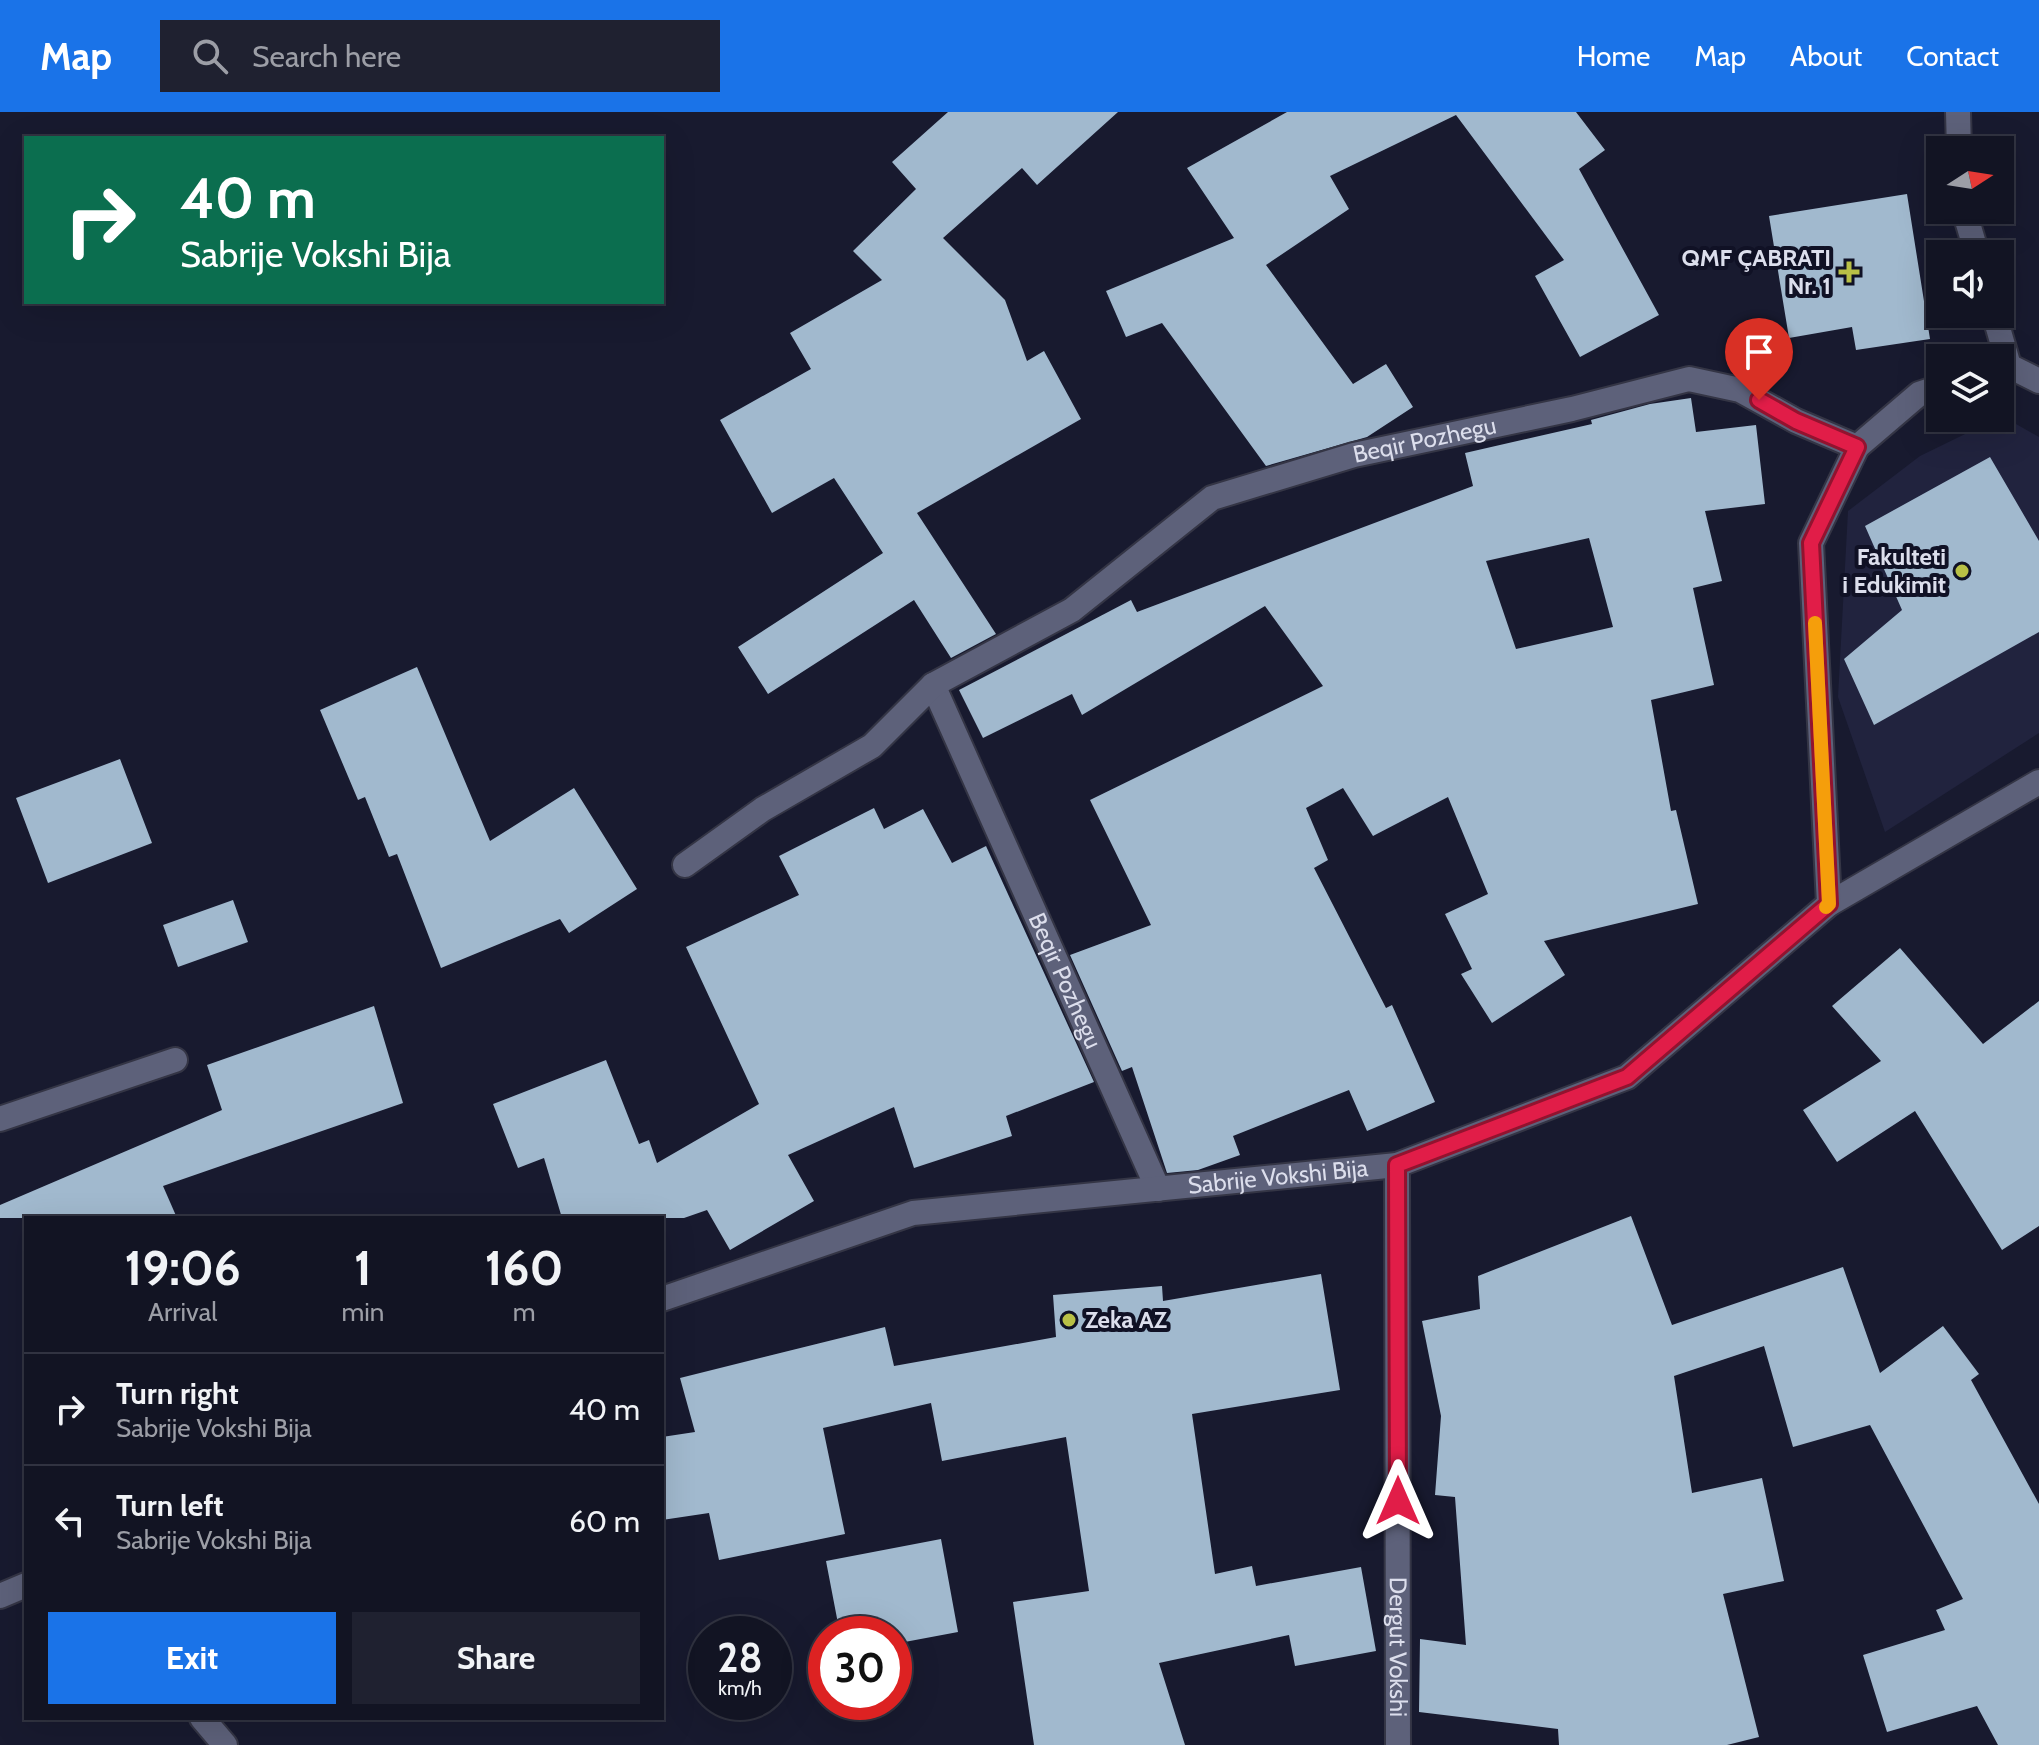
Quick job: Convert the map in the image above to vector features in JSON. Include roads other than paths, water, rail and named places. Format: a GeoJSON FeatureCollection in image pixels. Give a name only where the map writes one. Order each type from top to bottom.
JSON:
{"type":"FeatureCollection","features":[{"type":"Feature","properties":{"kind":"street"},"geometry":{"type":"LineString","coordinates":[[1958,112],[1959,136]]}},
{"type":"Feature","properties":{"kind":"street"},"geometry":{"type":"LineString","coordinates":[[2014,371],[2039,381]]}},
{"type":"Feature","properties":{"kind":"street","name":"Beqir Pozhegu"},"geometry":{"type":"LineString","coordinates":[[685,865],[763,809],[872,746],[933,685],[1072,610],[1212,498],[1354,455],[1572,409],[1689,379],[1740,390],[1796,421],[1857,447]]}},
{"type":"Feature","properties":{"kind":"street"},"geometry":{"type":"LineString","coordinates":[[1829,904],[1811,543],[1857,447],[1919,394],[1926,392]]}},
{"type":"Feature","properties":{"kind":"street","name":"Beqir Pozhegu"},"geometry":{"type":"LineString","coordinates":[[933,685],[1158,1189]]}},
{"type":"Feature","properties":{"kind":"street","name":"Sabrije Vokshi Bija"},"geometry":{"type":"LineString","coordinates":[[664,1298],[913,1213],[1397,1165],[1627,1077],[1829,904],[2039,782]]}},
{"type":"Feature","properties":{"kind":"street"},"geometry":{"type":"LineString","coordinates":[[0,1119],[175,1060]]}},
{"type":"Feature","properties":{"kind":"street","name":"Dergut Vokshi"},"geometry":{"type":"LineString","coordinates":[[1397,1165],[1398,1745]]}},
{"type":"Feature","properties":{"kind":"street"},"geometry":{"type":"LineString","coordinates":[[0,1596],[24,1586]]}},
{"type":"Feature","properties":{"kind":"street"},"geometry":{"type":"LineString","coordinates":[[204,1720],[225,1745]]}},
{"type":"Feature","properties":{"kind":"place","name":"QMF ÇABRATI Nr. 1"},"geometry":{"type":"Point","coordinates":[1849,272]}},
{"type":"Feature","properties":{"kind":"place","name":"Fakulteti i Edukimit"},"geometry":{"type":"Point","coordinates":[1962,571]}},
{"type":"Feature","properties":{"kind":"place","name":"Zeka AZ"},"geometry":{"type":"Point","coordinates":[1069,1320]}}]}
